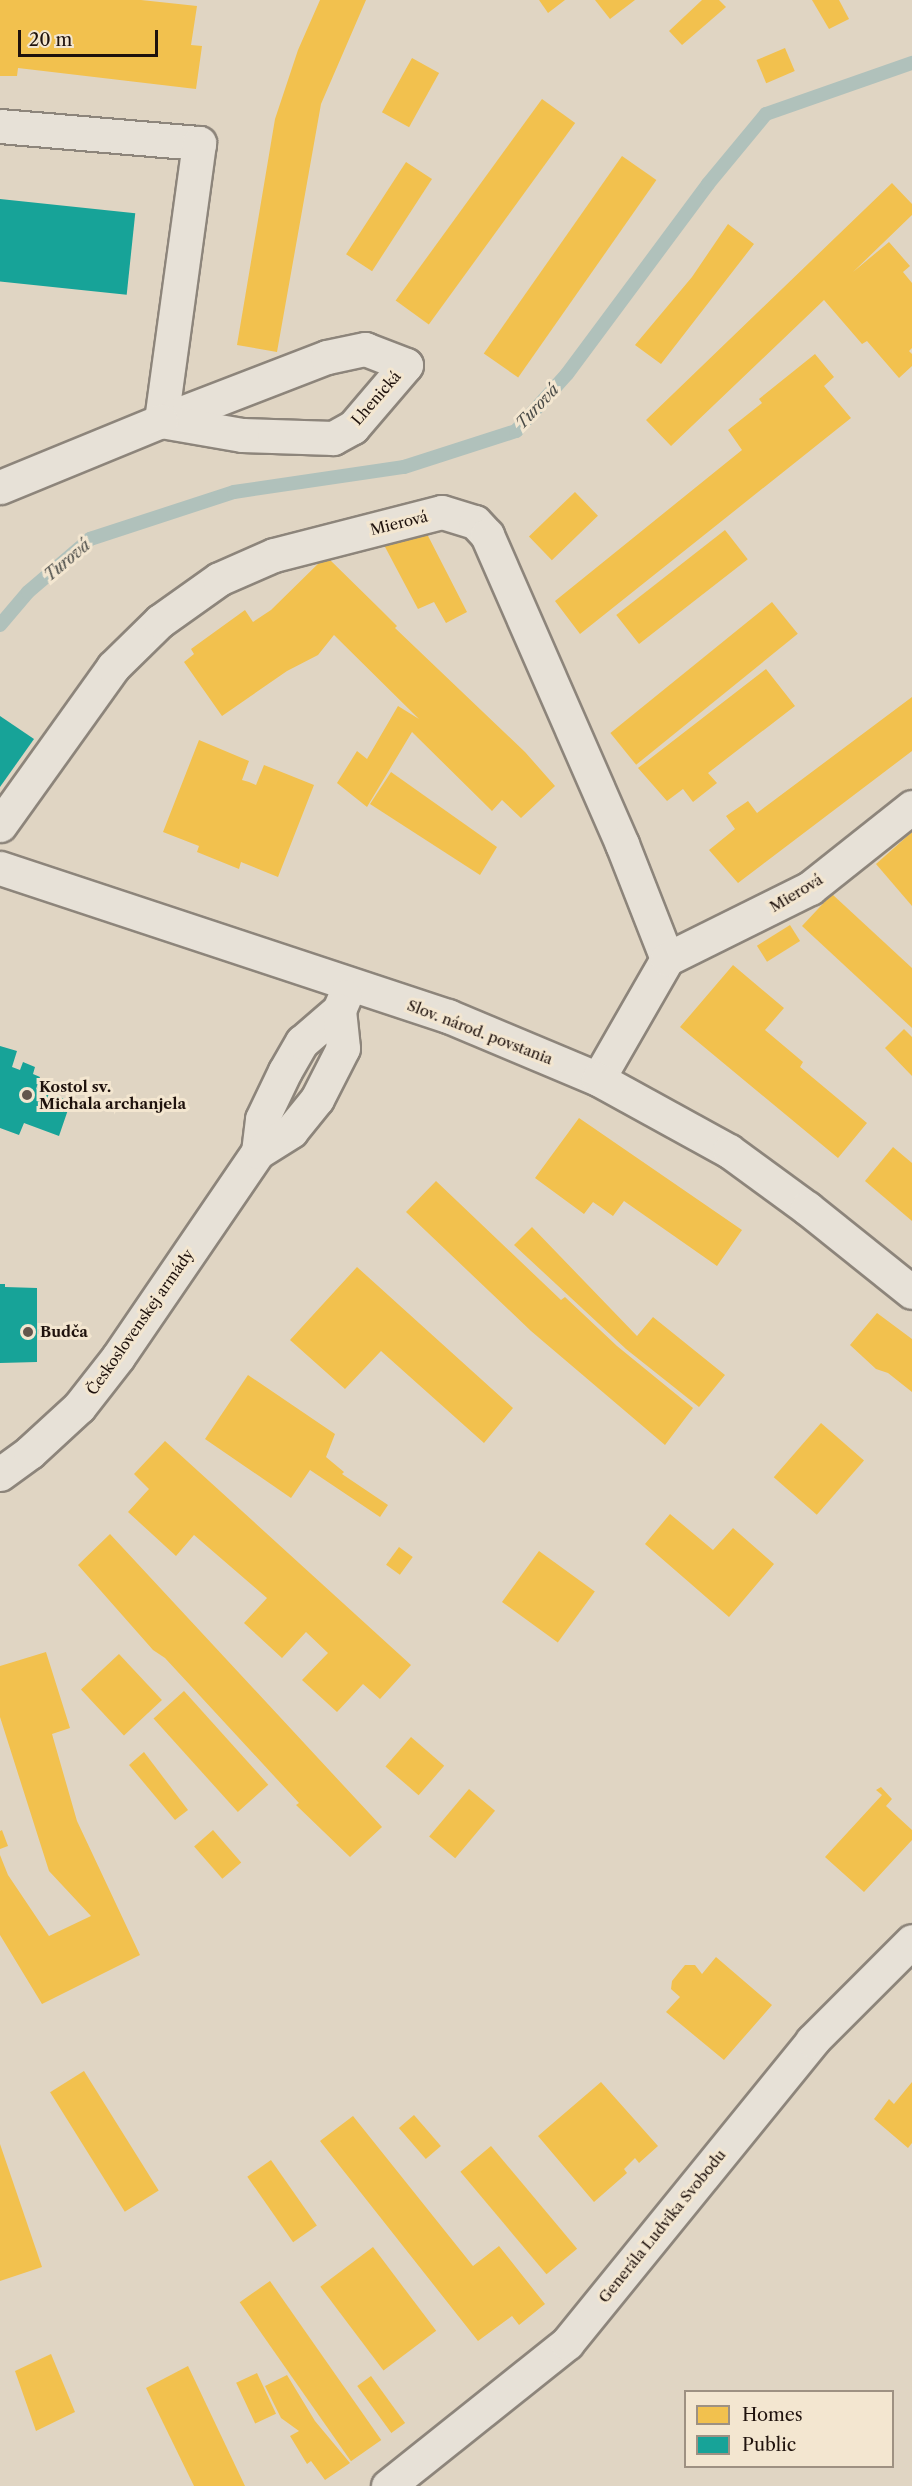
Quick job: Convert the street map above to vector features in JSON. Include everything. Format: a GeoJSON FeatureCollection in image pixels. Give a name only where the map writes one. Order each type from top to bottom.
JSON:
{"type":"FeatureCollection","features":[{"type":"Feature","properties":{"kind":"street"},"geometry":{"type":"LineString","coordinates":[[0,126],[199,143],[161,421]]}},
{"type":"Feature","properties":{"kind":"street","name":"Lhenická"},"geometry":{"type":"LineString","coordinates":[[0,487],[161,421],[327,357],[365,349],[406,365],[353,427],[333,438],[242,435],[161,421]]}},
{"type":"Feature","properties":{"kind":"street","name":"Mierová"},"geometry":{"type":"LineString","coordinates":[[0,825],[113,667],[160,621],[202,591],[219,579],[274,555],[442,512],[475,522],[487,534],[622,844],[667,959],[810,888],[912,807]]}},
{"type":"Feature","properties":{"kind":"street","name":"Slov. národ. povstania"},"geometry":{"type":"LineString","coordinates":[[0,868],[344,997],[448,1016],[598,1079],[729,1151],[807,1208],[912,1292]]}},
{"type":"Feature","properties":{"kind":"street"},"geometry":{"type":"LineString","coordinates":[[598,1079],[667,959]]}},
{"type":"Feature","properties":{"kind":"street","name":"Československej armády"},"geometry":{"type":"LineString","coordinates":[[0,1473],[30,1452],[79,1407],[118,1357],[258,1152],[291,1131],[317,1099],[343,1048],[344,997]]}},
{"type":"Feature","properties":{"kind":"street","name":"Generála Ludvika Svobodu"},"geometry":{"type":"LineString","coordinates":[[388,2486],[567,2343],[812,2041],[912,1941]]}},
{"type":"Feature","properties":{"kind":"building: Homes"},"geometry":{"type":"Polygon","coordinates":[[[0,0],[141,0],[197,6],[191,45],[202,46],[196,89],[18,68],[17,76],[0,76],[0,0]]]}},
{"type":"Feature","properties":{"kind":"building: Homes"},"geometry":{"type":"Polygon","coordinates":[[[320,0],[366,0],[321,104],[277,352],[237,345],[275,119],[298,50],[320,0]]]}},
{"type":"Feature","properties":{"kind":"building: Homes"},"geometry":{"type":"Polygon","coordinates":[[[539,0],[565,0],[548,13],[539,0]]]}},
{"type":"Feature","properties":{"kind":"building: Homes"},"geometry":{"type":"Polygon","coordinates":[[[595,0],[635,0],[610,19],[595,0]]]}},
{"type":"Feature","properties":{"kind":"building: Homes"},"geometry":{"type":"Polygon","coordinates":[[[702,0],[719,0],[726,7],[682,45],[669,31],[702,0]]]}},
{"type":"Feature","properties":{"kind":"building: Homes"},"geometry":{"type":"Polygon","coordinates":[[[812,0],[839,0],[849,19],[829,29],[812,0]]]}},
{"type":"Feature","properties":{"kind":"building: Homes"},"geometry":{"type":"Polygon","coordinates":[[[785,48],[795,71],[766,83],[756,60],[785,48]]]}},
{"type":"Feature","properties":{"kind":"building: Homes"},"geometry":{"type":"Polygon","coordinates":[[[412,58],[439,73],[409,127],[382,112],[412,58]]]}},
{"type":"Feature","properties":{"kind":"building: Homes"},"geometry":{"type":"Polygon","coordinates":[[[542,99],[575,123],[429,325],[396,300],[542,99]]]}},
{"type":"Feature","properties":{"kind":"building: Homes"},"geometry":{"type":"Polygon","coordinates":[[[622,156],[656,180],[518,378],[484,353],[622,156]]]}},
{"type":"Feature","properties":{"kind":"building: Homes"},"geometry":{"type":"Polygon","coordinates":[[[406,162],[432,179],[372,271],[346,254],[406,162]]]}},
{"type":"Feature","properties":{"kind":"building: Homes"},"geometry":{"type":"Polygon","coordinates":[[[892,183],[912,204],[912,215],[853,272],[889,242],[910,266],[903,272],[912,283],[912,348],[909,351],[912,354],[912,366],[899,378],[867,341],[862,344],[824,300],[671,446],[646,420],[892,183]]]}},
{"type":"Feature","properties":{"kind":"building: Homes"},"geometry":{"type":"Polygon","coordinates":[[[728,224],[754,244],[661,364],[635,345],[692,277],[728,224]]]}},
{"type":"Feature","properties":{"kind":"building: Homes"},"geometry":{"type":"Polygon","coordinates":[[[815,354],[834,377],[824,386],[851,418],[580,634],[555,601],[742,450],[728,430],[762,403],[759,399],[815,354]]]}},
{"type":"Feature","properties":{"kind":"building: Homes"},"geometry":{"type":"Polygon","coordinates":[[[575,492],[598,516],[552,560],[529,536],[575,492]]]}},
{"type":"Feature","properties":{"kind":"building: Homes"},"geometry":{"type":"Polygon","coordinates":[[[425,530],[467,612],[446,623],[434,602],[418,609],[384,545],[425,530]]]}},
{"type":"Feature","properties":{"kind":"building: Homes"},"geometry":{"type":"Polygon","coordinates":[[[725,530],[748,559],[639,644],[616,615],[725,530]]]}},
{"type":"Feature","properties":{"kind":"building: Homes"},"geometry":{"type":"Polygon","coordinates":[[[326,556],[397,626],[395,628],[525,752],[555,786],[521,818],[502,800],[492,811],[412,732],[367,807],[337,783],[357,751],[367,759],[398,706],[419,719],[334,635],[318,655],[287,671],[222,716],[184,662],[194,654],[191,649],[245,610],[253,622],[271,610],[326,556]]]}},
{"type":"Feature","properties":{"kind":"building: Homes"},"geometry":{"type":"Polygon","coordinates":[[[772,602],[798,634],[636,765],[610,733],[772,602]]]}},
{"type":"Feature","properties":{"kind":"building: Homes"},"geometry":{"type":"Polygon","coordinates":[[[766,669],[795,706],[708,773],[717,783],[693,802],[683,789],[667,801],[638,768],[766,669]]]}},
{"type":"Feature","properties":{"kind":"building: Homes"},"geometry":{"type":"Polygon","coordinates":[[[912,697],[912,751],[738,883],[709,850],[735,829],[726,816],[748,801],[757,813],[912,697]]]}},
{"type":"Feature","properties":{"kind":"building: Homes"},"geometry":{"type":"Polygon","coordinates":[[[199,740],[249,761],[242,780],[256,785],[264,765],[314,785],[278,877],[241,862],[239,869],[197,852],[199,846],[163,832],[199,740]]]}},
{"type":"Feature","properties":{"kind":"building: Homes"},"geometry":{"type":"Polygon","coordinates":[[[391,772],[497,847],[480,875],[370,804],[391,772]]]}},
{"type":"Feature","properties":{"kind":"building: Homes"},"geometry":{"type":"Polygon","coordinates":[[[912,832],[912,906],[876,864],[912,832]]]}},
{"type":"Feature","properties":{"kind":"building: Homes"},"geometry":{"type":"Polygon","coordinates":[[[832,894],[912,968],[912,1028],[802,926],[832,894]]]}},
{"type":"Feature","properties":{"kind":"building: Homes"},"geometry":{"type":"Polygon","coordinates":[[[790,925],[800,941],[767,962],[757,946],[790,925]]]}},
{"type":"Feature","properties":{"kind":"building: Homes"},"geometry":{"type":"Polygon","coordinates":[[[733,965],[784,1008],[765,1030],[803,1062],[800,1067],[867,1123],[838,1158],[680,1027],[733,965]]]}},
{"type":"Feature","properties":{"kind":"building: Homes"},"geometry":{"type":"Polygon","coordinates":[[[904,1029],[912,1037],[912,1076],[885,1048],[904,1029]]]}},
{"type":"Feature","properties":{"kind":"building: Homes"},"geometry":{"type":"Polygon","coordinates":[[[579,1118],[742,1230],[717,1266],[624,1201],[613,1216],[593,1202],[584,1214],[535,1178],[579,1118]]]}},
{"type":"Feature","properties":{"kind":"building: Homes"},"geometry":{"type":"Polygon","coordinates":[[[893,1147],[912,1163],[912,1221],[865,1181],[893,1147]]]}},
{"type":"Feature","properties":{"kind":"building: Homes"},"geometry":{"type":"Polygon","coordinates":[[[436,1181],[561,1300],[565,1297],[617,1346],[693,1408],[665,1445],[531,1331],[406,1212],[436,1181]]]}},
{"type":"Feature","properties":{"kind":"building: Homes"},"geometry":{"type":"Polygon","coordinates":[[[532,1227],[637,1336],[653,1317],[725,1375],[699,1407],[626,1349],[514,1245],[532,1227]]]}},
{"type":"Feature","properties":{"kind":"building: Homes"},"geometry":{"type":"Polygon","coordinates":[[[357,1267],[513,1408],[484,1443],[381,1351],[345,1389],[290,1340],[357,1267]]]}},
{"type":"Feature","properties":{"kind":"building: Homes"},"geometry":{"type":"Polygon","coordinates":[[[877,1313],[912,1339],[912,1392],[888,1373],[876,1369],[850,1345],[877,1313]]]}},
{"type":"Feature","properties":{"kind":"building: Homes"},"geometry":{"type":"Polygon","coordinates":[[[248,1375],[335,1434],[326,1457],[344,1472],[342,1474],[388,1505],[380,1517],[310,1470],[291,1498],[205,1439],[248,1375]]]}},
{"type":"Feature","properties":{"kind":"building: Homes"},"geometry":{"type":"Polygon","coordinates":[[[821,1423],[864,1460],[817,1515],[774,1477],[821,1423]]]}},
{"type":"Feature","properties":{"kind":"building: Homes"},"geometry":{"type":"Polygon","coordinates":[[[165,1441],[411,1665],[380,1699],[363,1684],[337,1712],[302,1680],[328,1653],[306,1632],[282,1658],[244,1623],[267,1598],[194,1535],[176,1556],[128,1512],[149,1489],[134,1474],[165,1441]]]}},
{"type":"Feature","properties":{"kind":"building: Homes"},"geometry":{"type":"Polygon","coordinates":[[[670,1514],[713,1550],[733,1528],[774,1564],[729,1617],[645,1544],[670,1514]]]}},
{"type":"Feature","properties":{"kind":"building: Homes"},"geometry":{"type":"Polygon","coordinates":[[[110,1534],[382,1827],[350,1857],[296,1805],[299,1803],[165,1658],[153,1650],[78,1565],[110,1534]]]}},
{"type":"Feature","properties":{"kind":"building: Homes"},"geometry":{"type":"Polygon","coordinates":[[[399,1547],[413,1557],[400,1575],[386,1565],[399,1547]]]}},
{"type":"Feature","properties":{"kind":"building: Homes"},"geometry":{"type":"Polygon","coordinates":[[[539,1551],[595,1592],[558,1643],[502,1602],[539,1551]]]}},
{"type":"Feature","properties":{"kind":"building: Homes"},"geometry":{"type":"Polygon","coordinates":[[[46,1652],[70,1728],[52,1734],[77,1821],[140,1955],[42,2004],[0,1935],[0,1855],[8,1875],[49,1936],[91,1916],[49,1871],[0,1717],[0,1666],[46,1652]]]}},
{"type":"Feature","properties":{"kind":"building: Homes"},"geometry":{"type":"Polygon","coordinates":[[[119,1654],[162,1700],[124,1736],[81,1689],[119,1654]]]}},
{"type":"Feature","properties":{"kind":"building: Homes"},"geometry":{"type":"Polygon","coordinates":[[[184,1691],[268,1785],[238,1812],[154,1718],[184,1691]]]}},
{"type":"Feature","properties":{"kind":"building: Homes"},"geometry":{"type":"Polygon","coordinates":[[[411,1737],[444,1766],[419,1795],[385,1766],[411,1737]]]}},
{"type":"Feature","properties":{"kind":"building: Homes"},"geometry":{"type":"Polygon","coordinates":[[[144,1752],[188,1810],[175,1820],[129,1765],[144,1752]]]}},
{"type":"Feature","properties":{"kind":"building: Homes"},"geometry":{"type":"Polygon","coordinates":[[[881,1787],[892,1799],[886,1806],[912,1830],[912,1840],[864,1892],[825,1857],[882,1795],[876,1790],[881,1787]]]}},
{"type":"Feature","properties":{"kind":"building: Homes"},"geometry":{"type":"Polygon","coordinates":[[[469,1789],[495,1811],[455,1858],[429,1836],[469,1789]]]}},
{"type":"Feature","properties":{"kind":"building: Homes"},"geometry":{"type":"Polygon","coordinates":[[[2,1830],[8,1846],[0,1849],[0,1831],[2,1830]]]}},
{"type":"Feature","properties":{"kind":"building: Homes"},"geometry":{"type":"Polygon","coordinates":[[[213,1830],[241,1862],[222,1879],[194,1846],[213,1830]]]}},
{"type":"Feature","properties":{"kind":"building: Homes"},"geometry":{"type":"Polygon","coordinates":[[[716,1957],[772,2005],[724,2060],[666,2012],[680,1997],[671,1989],[672,1981],[685,1965],[695,1965],[702,1974],[716,1957]]]}},
{"type":"Feature","properties":{"kind":"building: Homes"},"geometry":{"type":"Polygon","coordinates":[[[84,2071],[159,2191],[125,2212],[50,2092],[84,2071]]]}},
{"type":"Feature","properties":{"kind":"building: Homes"},"geometry":{"type":"Polygon","coordinates":[[[601,2082],[658,2146],[639,2163],[635,2158],[624,2169],[627,2173],[594,2202],[538,2136],[601,2082]]]}},
{"type":"Feature","properties":{"kind":"building: Homes"},"geometry":{"type":"Polygon","coordinates":[[[912,2082],[912,2143],[908,2148],[874,2119],[889,2099],[894,2104],[912,2082]]]}},
{"type":"Feature","properties":{"kind":"building: Homes"},"geometry":{"type":"Polygon","coordinates":[[[414,2115],[441,2146],[426,2159],[399,2128],[414,2115]]]}},
{"type":"Feature","properties":{"kind":"building: Homes"},"geometry":{"type":"Polygon","coordinates":[[[353,2116],[473,2266],[499,2246],[545,2304],[519,2325],[512,2316],[478,2341],[320,2141],[353,2116]]]}},
{"type":"Feature","properties":{"kind":"building: Homes"},"geometry":{"type":"Polygon","coordinates":[[[0,2144],[42,2267],[0,2281],[0,2144]]]}},
{"type":"Feature","properties":{"kind":"building: Homes"},"geometry":{"type":"Polygon","coordinates":[[[491,2146],[577,2249],[546,2274],[460,2172],[491,2146]]]}},
{"type":"Feature","properties":{"kind":"building: Homes"},"geometry":{"type":"Polygon","coordinates":[[[271,2160],[317,2226],[293,2242],[247,2177],[271,2160]]]}},
{"type":"Feature","properties":{"kind":"building: Homes"},"geometry":{"type":"Polygon","coordinates":[[[373,2247],[436,2331],[383,2371],[320,2287],[373,2247]]]}},
{"type":"Feature","properties":{"kind":"building: Homes"},"geometry":{"type":"Polygon","coordinates":[[[270,2281],[381,2440],[351,2461],[240,2302],[270,2281]]]}},
{"type":"Feature","properties":{"kind":"building: Homes"},"geometry":{"type":"Polygon","coordinates":[[[51,2354],[75,2412],[36,2431],[15,2371],[51,2354]]]}},
{"type":"Feature","properties":{"kind":"building: Homes"},"geometry":{"type":"Polygon","coordinates":[[[188,2366],[245,2486],[194,2486],[146,2388],[188,2366]]]}},
{"type":"Feature","properties":{"kind":"building: Homes"},"geometry":{"type":"Polygon","coordinates":[[[257,2373],[276,2414],[255,2424],[236,2383],[257,2373]]]}},
{"type":"Feature","properties":{"kind":"building: Homes"},"geometry":{"type":"Polygon","coordinates":[[[287,2375],[315,2421],[350,2463],[325,2480],[311,2461],[307,2464],[290,2436],[299,2431],[281,2418],[265,2386],[287,2375]]]}},
{"type":"Feature","properties":{"kind":"building: Homes"},"geometry":{"type":"Polygon","coordinates":[[[371,2376],[405,2423],[391,2433],[357,2386],[371,2376]]]}},
{"type":"Feature","properties":{"kind":"building: Public"},"geometry":{"type":"Polygon","coordinates":[[[0,199],[135,213],[127,295],[0,281],[0,199]]]}},
{"type":"Feature","properties":{"kind":"building: Public"},"geometry":{"type":"Polygon","coordinates":[[[0,716],[34,739],[0,787],[0,716]]]}},
{"type":"Feature","properties":{"kind":"building: Public","name":"Kostol sv. Michala archanjela"},"geometry":{"type":"Polygon","coordinates":[[[0,1046],[17,1051],[12,1067],[20,1070],[23,1062],[35,1067],[33,1074],[40,1077],[36,1089],[71,1101],[59,1136],[24,1123],[19,1135],[0,1128],[0,1046]]]}},
{"type":"Feature","properties":{"kind":"building: Public"},"geometry":{"type":"Polygon","coordinates":[[[0,1284],[5,1284],[5,1287],[37,1288],[37,1362],[0,1363],[0,1284]]]}},
{"type":"Feature","properties":{"kind":"waterway","name":"Turová"},"geometry":{"type":"LineString","coordinates":[[0,625],[28,592],[90,539],[234,492],[404,467],[516,431],[567,374],[708,184],[766,114],[912,63]]}},
{"type":"Feature","properties":{"kind":"place","name":"Kostol sv. Michala archanjela"},"geometry":{"type":"Point","coordinates":[27,1095]}},
{"type":"Feature","properties":{"kind":"place","name":"Budča"},"geometry":{"type":"Point","coordinates":[28,1332]}}]}
